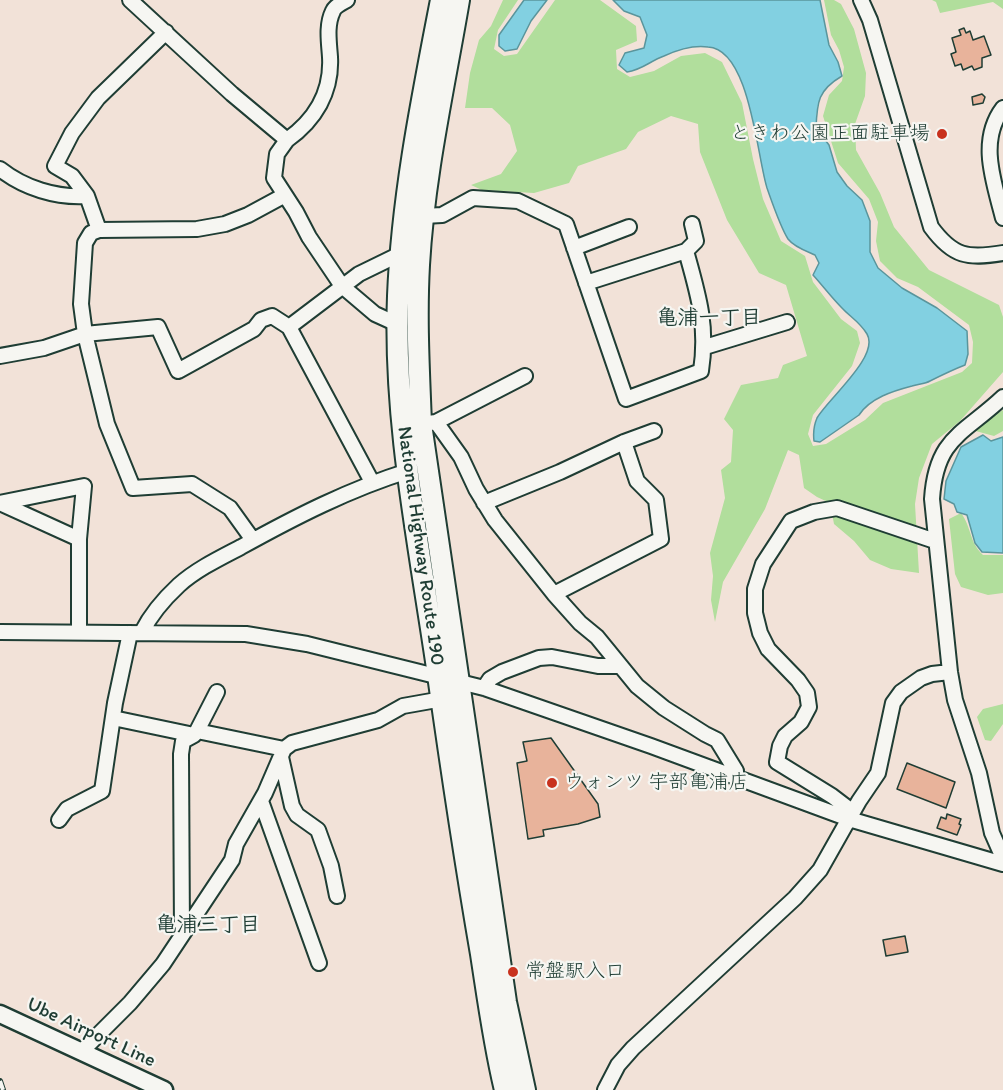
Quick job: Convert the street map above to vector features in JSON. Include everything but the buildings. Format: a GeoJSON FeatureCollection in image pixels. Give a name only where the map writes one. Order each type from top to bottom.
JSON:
{"type":"FeatureCollection","features":[{"type":"Feature","properties":{"kind":"highway","name":"National Highway Route 190"},"geometry":{"type":"LineString","coordinates":[[441,0],[413,147],[400,254],[398,324],[402,424],[418,550],[441,699],[492,1027],[505,1090]]}},
{"type":"Feature","properties":{"kind":"highway","name":"National Highway Route 190"},"geometry":{"type":"LineString","coordinates":[[459,0],[432,145],[419,263],[416,338],[460,689],[506,1002],[525,1090]]}},
{"type":"Feature","properties":{"kind":"main road","name":"Ube Airport Line"},"geometry":{"type":"LineString","coordinates":[[0,1014],[164,1090]]}},
{"type":"Feature","properties":{"kind":"street"},"geometry":{"type":"LineString","coordinates":[[130,0],[232,94],[287,140]]}},
{"type":"Feature","properties":{"kind":"street"},"geometry":{"type":"LineString","coordinates":[[347,0],[334,8],[328,23],[330,61],[322,98],[316,112],[303,129],[287,140],[277,154],[274,178],[309,237],[342,286],[375,314],[398,324]]}},
{"type":"Feature","properties":{"kind":"street"},"geometry":{"type":"LineString","coordinates":[[861,0],[870,20],[931,227],[951,248],[966,255],[979,257],[1003,253]]}},
{"type":"Feature","properties":{"kind":"street"},"geometry":{"type":"LineString","coordinates":[[99,230],[87,196],[72,176],[55,166],[72,133],[98,98],[165,32]]}},
{"type":"Feature","properties":{"kind":"street"},"geometry":{"type":"LineString","coordinates":[[1003,108],[991,136],[989,158],[1003,218]]}},
{"type":"Feature","properties":{"kind":"street"},"geometry":{"type":"LineString","coordinates":[[0,169],[12,179],[26,186],[64,196],[87,196]]}},
{"type":"Feature","properties":{"kind":"street"},"geometry":{"type":"LineString","coordinates":[[253,540],[230,508],[192,484],[133,489],[107,424],[85,334],[81,304],[85,243],[91,233],[99,230],[197,229],[225,224],[248,216],[285,195]]}},
{"type":"Feature","properties":{"kind":"street"},"geometry":{"type":"LineString","coordinates":[[423,216],[442,215],[473,198],[518,201],[566,224],[626,399],[701,371],[705,347],[702,307],[686,251]]}},
{"type":"Feature","properties":{"kind":"street"},"geometry":{"type":"LineString","coordinates":[[586,283],[686,251],[696,241],[692,224]]}},
{"type":"Feature","properties":{"kind":"street"},"geometry":{"type":"LineString","coordinates":[[574,248],[629,228]]}},
{"type":"Feature","properties":{"kind":"street"},"geometry":{"type":"LineString","coordinates":[[289,327],[359,274],[400,254]]}},
{"type":"Feature","properties":{"kind":"street"},"geometry":{"type":"LineString","coordinates":[[0,356],[44,348],[85,334],[158,327],[178,371],[254,329],[261,320],[272,316],[289,327],[372,482]]}},
{"type":"Feature","properties":{"kind":"street"},"geometry":{"type":"LineString","coordinates":[[705,347],[787,322]]}},
{"type":"Feature","properties":{"kind":"street"},"geometry":{"type":"LineString","coordinates":[[525,376],[428,423],[461,456],[495,520],[554,594],[580,623],[597,637],[637,686],[664,708],[717,740],[736,771],[736,778]]}},
{"type":"Feature","properties":{"kind":"street"},"geometry":{"type":"LineString","coordinates":[[1003,397],[956,435],[940,458],[932,485],[935,541],[955,700],[979,773],[992,833],[1003,858]]}},
{"type":"Feature","properties":{"kind":"street"},"geometry":{"type":"LineString","coordinates":[[484,503],[654,431]]}},
{"type":"Feature","properties":{"kind":"street"},"geometry":{"type":"LineString","coordinates":[[554,594],[661,539],[656,500],[637,481],[624,442]]}},
{"type":"Feature","properties":{"kind":"street"},"geometry":{"type":"LineString","coordinates":[[59,820],[67,809],[102,791],[113,717],[136,632],[178,585],[202,568],[291,519],[372,482],[408,471]]}},
{"type":"Feature","properties":{"kind":"street"},"geometry":{"type":"LineString","coordinates":[[0,503],[84,486],[80,539],[79,632]]}},
{"type":"Feature","properties":{"kind":"street"},"geometry":{"type":"LineString","coordinates":[[0,503],[80,539]]}},
{"type":"Feature","properties":{"kind":"street"},"geometry":{"type":"LineString","coordinates":[[851,816],[832,796],[777,762],[780,746],[785,736],[801,722],[809,707],[807,693],[798,680],[768,649],[760,633],[755,613],[755,589],[763,564],[791,521],[814,512],[837,508],[935,541]]}},
{"type":"Feature","properties":{"kind":"street"},"geometry":{"type":"LineString","coordinates":[[0,632],[250,634],[307,644],[438,677],[460,689]]}},
{"type":"Feature","properties":{"kind":"street"},"geometry":{"type":"LineString","coordinates":[[484,688],[490,679],[502,672],[539,658],[552,657],[598,666],[620,666]]}},
{"type":"Feature","properties":{"kind":"street"},"geometry":{"type":"LineString","coordinates":[[605,1090],[618,1065],[633,1048],[795,898],[820,870],[878,773],[893,703],[901,692],[921,678],[950,672]]}},
{"type":"Feature","properties":{"kind":"street"},"geometry":{"type":"LineString","coordinates":[[82,1051],[130,1003],[163,964],[232,860],[236,844],[261,801],[282,753],[292,743],[378,720],[403,706],[441,699],[460,689],[484,688],[736,778],[1003,864]]}},
{"type":"Feature","properties":{"kind":"street"},"geometry":{"type":"LineString","coordinates":[[183,934],[183,741],[196,733],[217,692]]}},
{"type":"Feature","properties":{"kind":"street"},"geometry":{"type":"LineString","coordinates":[[113,717],[282,753]]}},
{"type":"Feature","properties":{"kind":"street"},"geometry":{"type":"LineString","coordinates":[[282,753],[292,806],[297,815],[318,830],[331,866],[337,896]]}},
{"type":"Feature","properties":{"kind":"street"},"geometry":{"type":"LineString","coordinates":[[261,801],[319,963]]}},
{"type":"Feature","properties":{"kind":"green space"},"geometry":{"type":"Polygon","coordinates":[[[503,0],[518,0],[498,30],[494,49],[504,56],[517,54],[555,0],[600,0],[636,26],[637,41],[616,50],[617,69],[630,77],[654,71],[681,56],[705,53],[722,62],[742,103],[763,199],[781,241],[805,256],[813,282],[841,319],[857,331],[860,343],[852,366],[813,415],[808,434],[813,446],[826,444],[865,420],[883,403],[962,372],[972,363],[973,342],[969,325],[918,287],[897,278],[880,261],[876,241],[878,222],[869,199],[838,163],[823,116],[829,95],[842,81],[844,67],[831,35],[824,0],[834,0],[841,4],[854,29],[866,73],[865,96],[855,124],[856,150],[880,193],[894,227],[929,270],[999,305],[1003,317],[1003,372],[960,421],[932,444],[919,478],[915,504],[919,573],[891,569],[870,560],[854,541],[834,524],[830,503],[804,488],[799,455],[788,450],[765,509],[723,582],[715,622],[711,600],[713,576],[710,553],[725,498],[721,470],[731,462],[733,430],[724,419],[741,385],[778,378],[783,365],[807,356],[786,285],[759,273],[727,220],[700,152],[698,124],[671,116],[638,132],[626,149],[578,166],[569,183],[534,193],[482,190],[471,185],[501,174],[517,151],[510,125],[492,108],[465,108],[470,73],[479,40],[491,26],[503,0]]]}},
{"type":"Feature","properties":{"kind":"green space"},"geometry":{"type":"Polygon","coordinates":[[[932,0],[1003,0],[1003,9],[993,2],[940,13],[936,2],[932,0]]]}},
{"type":"Feature","properties":{"kind":"green space"},"geometry":{"type":"Polygon","coordinates":[[[1003,410],[1003,431],[994,436],[972,430],[1003,410]]]}},
{"type":"Feature","properties":{"kind":"green space"},"geometry":{"type":"Polygon","coordinates":[[[961,513],[975,545],[983,555],[1003,555],[1003,593],[988,595],[961,587],[955,574],[949,519],[961,513]]]}},
{"type":"Feature","properties":{"kind":"green space"},"geometry":{"type":"Polygon","coordinates":[[[1003,704],[1003,724],[991,741],[985,740],[977,717],[983,709],[1003,704]]]}},
{"type":"Feature","properties":{"kind":"water"},"geometry":{"type":"Polygon","coordinates":[[[524,0],[547,0],[531,21],[517,49],[505,51],[499,46],[499,35],[524,0]]]}},
{"type":"Feature","properties":{"kind":"water"},"geometry":{"type":"Polygon","coordinates":[[[613,0],[820,0],[829,45],[842,76],[828,86],[820,98],[816,128],[829,145],[837,172],[847,186],[862,200],[870,221],[870,252],[878,268],[902,288],[937,308],[967,331],[968,354],[965,365],[928,382],[882,396],[820,442],[814,441],[817,418],[851,377],[866,354],[869,343],[867,334],[813,275],[819,263],[815,255],[793,244],[785,234],[767,188],[750,107],[734,66],[722,52],[708,47],[697,47],[674,52],[627,72],[619,65],[625,53],[644,48],[647,35],[640,17],[624,11],[613,0]]]}},
{"type":"Feature","properties":{"kind":"water"},"geometry":{"type":"Polygon","coordinates":[[[983,435],[991,441],[1003,437],[1003,553],[982,552],[975,543],[967,515],[957,512],[954,504],[944,499],[946,481],[961,447],[983,435]]]}},
{"type":"Feature","properties":{"kind":"railway"},"geometry":{"type":"LineString","coordinates":[[0,1081],[3,1090]]}},
{"type":"Feature","properties":{"kind":"place","name":"ときわ公園正面駐車場"},"geometry":{"type":"Point","coordinates":[942,134]}},
{"type":"Feature","properties":{"kind":"place","name":"ウォンツ 宇部亀浦店"},"geometry":{"type":"Point","coordinates":[552,783]}},
{"type":"Feature","properties":{"kind":"place","name":"常盤駅入口"},"geometry":{"type":"Point","coordinates":[513,972]}},
{"type":"Feature","properties":{"kind":"district","name":"亀浦一丁目"},"geometry":{"type":"Point","coordinates":[709,319]}},
{"type":"Feature","properties":{"kind":"district","name":"亀浦三丁目"},"geometry":{"type":"Point","coordinates":[208,926]}}]}
